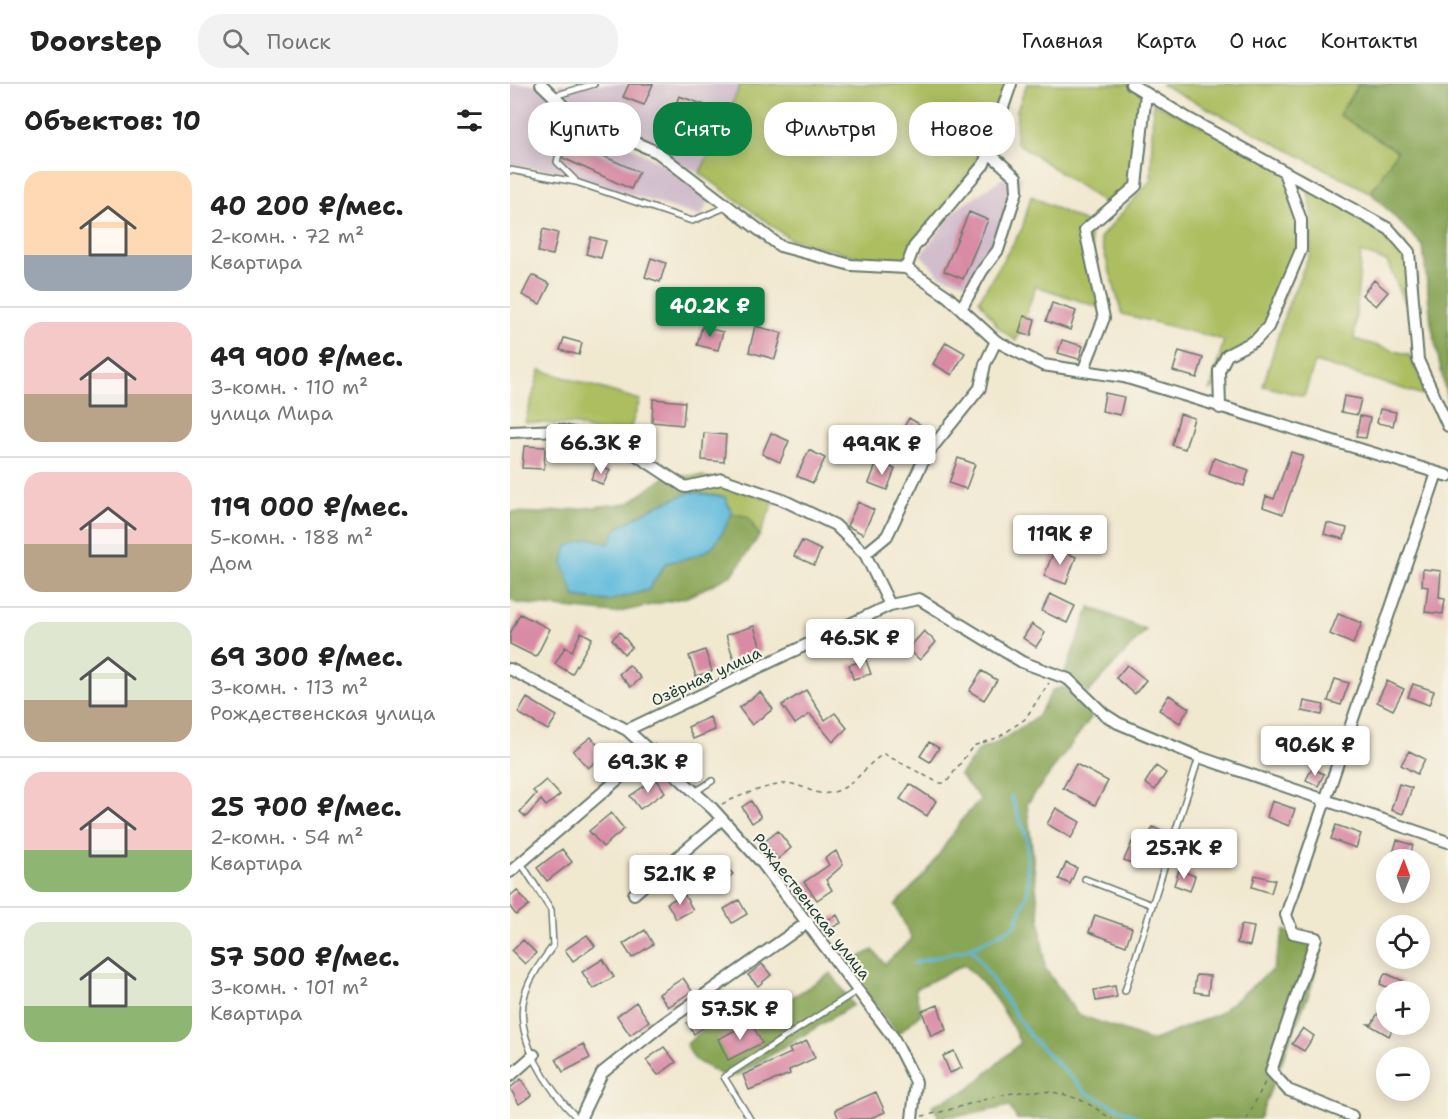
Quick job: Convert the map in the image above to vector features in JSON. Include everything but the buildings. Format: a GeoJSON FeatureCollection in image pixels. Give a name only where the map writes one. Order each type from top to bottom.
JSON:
{"type":"FeatureCollection","features":[{"type":"Feature","properties":{"kind":"street"},"geometry":{"type":"LineString","coordinates":[[541,84],[559,102]]}},
{"type":"Feature","properties":{"kind":"street"},"geometry":{"type":"LineString","coordinates":[[1005,102],[1011,84]]}},
{"type":"Feature","properties":{"kind":"street"},"geometry":{"type":"LineString","coordinates":[[1131,84],[1389,229],[1409,252],[1418,360],[1448,426]]}},
{"type":"Feature","properties":{"kind":"street"},"geometry":{"type":"LineString","coordinates":[[1083,371],[1104,318],[1085,230],[1136,186],[1146,93]]}},
{"type":"Feature","properties":{"kind":"street"},"geometry":{"type":"LineString","coordinates":[[641,145],[657,152],[726,207],[780,246],[851,265],[906,268],[947,296],[996,341],[1043,365],[1124,377],[1443,475],[1324,800],[1286,915],[1293,933],[1316,938],[1270,1071],[1288,1090],[1352,1116]]}},
{"type":"Feature","properties":{"kind":"street"},"geometry":{"type":"LineString","coordinates":[[906,268],[914,247],[984,164],[987,156]]}},
{"type":"Feature","properties":{"kind":"street"},"geometry":{"type":"LineString","coordinates":[[961,309],[982,271],[998,250],[1017,191],[1016,177],[992,156]]}},
{"type":"Feature","properties":{"kind":"street"},"geometry":{"type":"LineString","coordinates":[[1220,408],[1219,371],[1227,355],[1256,340],[1268,327],[1301,250],[1301,220],[1284,172]]}},
{"type":"Feature","properties":{"kind":"street"},"geometry":{"type":"LineString","coordinates":[[865,554],[887,536],[927,455],[980,388],[985,364],[996,341]]}},
{"type":"Feature","properties":{"kind":"street"},"geometry":{"type":"LineString","coordinates":[[510,432],[560,430],[618,443],[685,487],[722,479],[751,486],[835,525],[865,554],[890,604]]}},
{"type":"Feature","properties":{"kind":"street","name":"Озёрная улица"},"geometry":{"type":"LineString","coordinates":[[627,730],[890,604],[922,600],[990,645],[1022,662],[1068,679],[1104,714],[1118,723],[1199,757],[1265,777],[1324,800],[1448,842]]}},
{"type":"Feature","properties":{"kind":"street","name":"Рождественская улица"},"geometry":{"type":"LineString","coordinates":[[510,669],[627,730],[652,750],[713,809],[762,863],[808,921],[893,1037],[916,1082],[914,1118]]}},
{"type":"Feature","properties":{"kind":"street"},"geometry":{"type":"LineString","coordinates":[[510,872],[652,750]]}},
{"type":"Feature","properties":{"kind":"street"},"geometry":{"type":"LineString","coordinates":[[634,894],[722,819]]}},
{"type":"Feature","properties":{"kind":"street"},"geometry":{"type":"LineString","coordinates":[[579,1119],[602,1073],[663,1023],[808,921]]}},
{"type":"Feature","properties":{"kind":"street"},"geometry":{"type":"LineString","coordinates":[[510,1076],[534,1055]]}},
{"type":"Feature","properties":{"kind":"lane"},"geometry":{"type":"LineString","coordinates":[[552,96],[594,84]]}},
{"type":"Feature","properties":{"kind":"lane"},"geometry":{"type":"LineString","coordinates":[[558,156],[557,162],[576,182]]}},
{"type":"Feature","properties":{"kind":"lane"},"geometry":{"type":"LineString","coordinates":[[510,170],[576,182],[692,221],[726,207]]}},
{"type":"Feature","properties":{"kind":"lane"},"geometry":{"type":"LineString","coordinates":[[1125,991],[1199,757]]}},
{"type":"Feature","properties":{"kind":"lane"},"geometry":{"type":"LineString","coordinates":[[695,792],[712,781]]}},
{"type":"Feature","properties":{"kind":"lane"},"geometry":{"type":"LineString","coordinates":[[521,863],[551,910],[553,946],[534,971],[524,996],[523,1022],[534,1055],[546,1078],[565,1106],[579,1119]]}},
{"type":"Feature","properties":{"kind":"lane"},"geometry":{"type":"LineString","coordinates":[[1085,879],[1152,905]]}},
{"type":"Feature","properties":{"kind":"lane"},"geometry":{"type":"LineString","coordinates":[[750,1119],[724,1077],[859,989]]}},
{"type":"Feature","properties":{"kind":"path"},"geometry":{"type":"LineString","coordinates":[[713,809],[754,790],[784,783],[821,795],[837,791],[859,779],[884,754],[939,783],[946,783],[973,746],[999,737],[1025,719],[1054,674]]}},
{"type":"Feature","properties":{"kind":"path"},"geometry":{"type":"LineString","coordinates":[[1247,1119],[1270,1071]]}},
{"type":"Feature","properties":{"kind":"path"},"geometry":{"type":"LineString","coordinates":[[914,1118],[960,1109],[1012,1091],[1033,1089],[1076,1098],[1112,1119]]}},
{"type":"Feature","properties":{"kind":"shaded area"},"geometry":{"type":"Polygon","coordinates":[[[510,84],[538,84],[557,102],[528,102],[528,156],[641,156],[641,153],[660,163],[710,198],[701,217],[562,172],[510,165],[510,84]]]}},
{"type":"Feature","properties":{"kind":"shaded area"},"geometry":{"type":"Polygon","coordinates":[[[557,84],[741,84],[733,102],[653,102],[653,151],[641,144],[641,102],[576,102],[557,84]]]}},
{"type":"Feature","properties":{"kind":"shaded area"},"geometry":{"type":"Polygon","coordinates":[[[664,156],[708,156],[700,173],[664,156]]]}},
{"type":"Feature","properties":{"kind":"shaded area"},"geometry":{"type":"Polygon","coordinates":[[[1007,175],[1022,177],[1004,240],[973,285],[940,275],[921,255],[954,211],[1007,175]]]}},
{"type":"Feature","properties":{"kind":"green space"},"geometry":{"type":"Polygon","coordinates":[[[741,84],[1011,84],[1004,102],[909,102],[909,156],[983,156],[953,192],[912,256],[884,263],[790,239],[700,173],[708,156],[752,156],[752,102],[733,102],[741,84]]]}},
{"type":"Feature","properties":{"kind":"green space"},"geometry":{"type":"Polygon","coordinates":[[[1027,84],[1128,84],[1144,95],[1131,190],[1104,203],[1016,142],[1017,110],[1027,84]]]}},
{"type":"Feature","properties":{"kind":"green space"},"geometry":{"type":"Polygon","coordinates":[[[1161,84],[1359,84],[1339,115],[1398,151],[1371,193],[1161,84]]]}},
{"type":"Feature","properties":{"kind":"green space"},"geometry":{"type":"Polygon","coordinates":[[[1359,84],[1448,84],[1448,404],[1431,323],[1423,246],[1371,193],[1397,151],[1339,115],[1359,84]]]}},
{"type":"Feature","properties":{"kind":"green space"},"geometry":{"type":"Polygon","coordinates":[[[1153,103],[1278,161],[1301,203],[1301,252],[1272,327],[1226,358],[1220,384],[1210,390],[1224,340],[1122,314],[1100,238],[1151,180],[1153,103]]]}},
{"type":"Feature","properties":{"kind":"green space"},"geometry":{"type":"Polygon","coordinates":[[[1305,176],[1403,241],[1417,272],[1415,301],[1406,304],[1387,262],[1361,252],[1354,339],[1409,355],[1430,397],[1315,362],[1304,396],[1263,386],[1286,310],[1310,253],[1312,211],[1305,176]]]}},
{"type":"Feature","properties":{"kind":"green space"},"geometry":{"type":"Polygon","coordinates":[[[1031,196],[1087,223],[1104,309],[1036,286],[1016,341],[998,327],[979,300],[1022,229],[1031,196]]]}},
{"type":"Feature","properties":{"kind":"green space"},"geometry":{"type":"Polygon","coordinates":[[[540,370],[640,400],[625,444],[577,425],[525,422],[540,370]]]}},
{"type":"Feature","properties":{"kind":"green space"},"geometry":{"type":"Polygon","coordinates":[[[666,476],[702,476],[774,501],[759,536],[748,517],[732,513],[725,497],[692,492],[666,476]]]}},
{"type":"Feature","properties":{"kind":"green space"},"geometry":{"type":"Polygon","coordinates":[[[666,476],[692,492],[656,506],[618,528],[609,544],[590,538],[575,597],[607,601],[648,590],[666,563],[692,557],[708,550],[720,537],[732,513],[748,517],[759,536],[732,575],[687,597],[615,613],[516,603],[510,599],[510,512],[541,513],[629,503],[666,476]]]}},
{"type":"Feature","properties":{"kind":"green space"},"geometry":{"type":"Polygon","coordinates":[[[1090,607],[1146,630],[1088,693],[1065,672],[1090,607]]]}},
{"type":"Feature","properties":{"kind":"green space"},"geometry":{"type":"Polygon","coordinates":[[[1063,687],[1096,711],[1027,804],[1045,968],[1077,1014],[1152,1041],[1218,1014],[1273,969],[1284,930],[1321,949],[1311,988],[1259,1119],[1017,1119],[1009,1106],[973,1114],[939,1117],[932,1105],[968,1090],[1020,1043],[1003,1010],[989,991],[964,965],[915,989],[921,1014],[898,1034],[844,965],[873,950],[885,964],[912,939],[895,905],[927,872],[964,817],[981,800],[960,775],[979,750],[999,742],[1037,717],[1053,690],[1063,687]]]}},
{"type":"Feature","properties":{"kind":"green space"},"geometry":{"type":"Polygon","coordinates":[[[831,973],[853,1005],[738,1075],[725,1077],[695,1060],[686,1045],[716,1018],[704,1000],[720,989],[740,1010],[788,1000],[831,973]]]}},
{"type":"Feature","properties":{"kind":"water"},"geometry":{"type":"Polygon","coordinates":[[[692,492],[725,497],[732,513],[720,537],[708,550],[692,557],[666,563],[648,590],[608,601],[575,597],[563,564],[566,547],[590,538],[609,544],[617,528],[656,506],[692,492]]]}},
{"type":"Feature","properties":{"kind":"waterway"},"geometry":{"type":"LineString","coordinates":[[971,948],[1015,926],[1028,892],[1027,838],[1011,796]]}},
{"type":"Feature","properties":{"kind":"waterway"},"geometry":{"type":"LineString","coordinates":[[914,963],[971,948],[1030,1036],[1087,1093],[1141,1119]]}}]}
